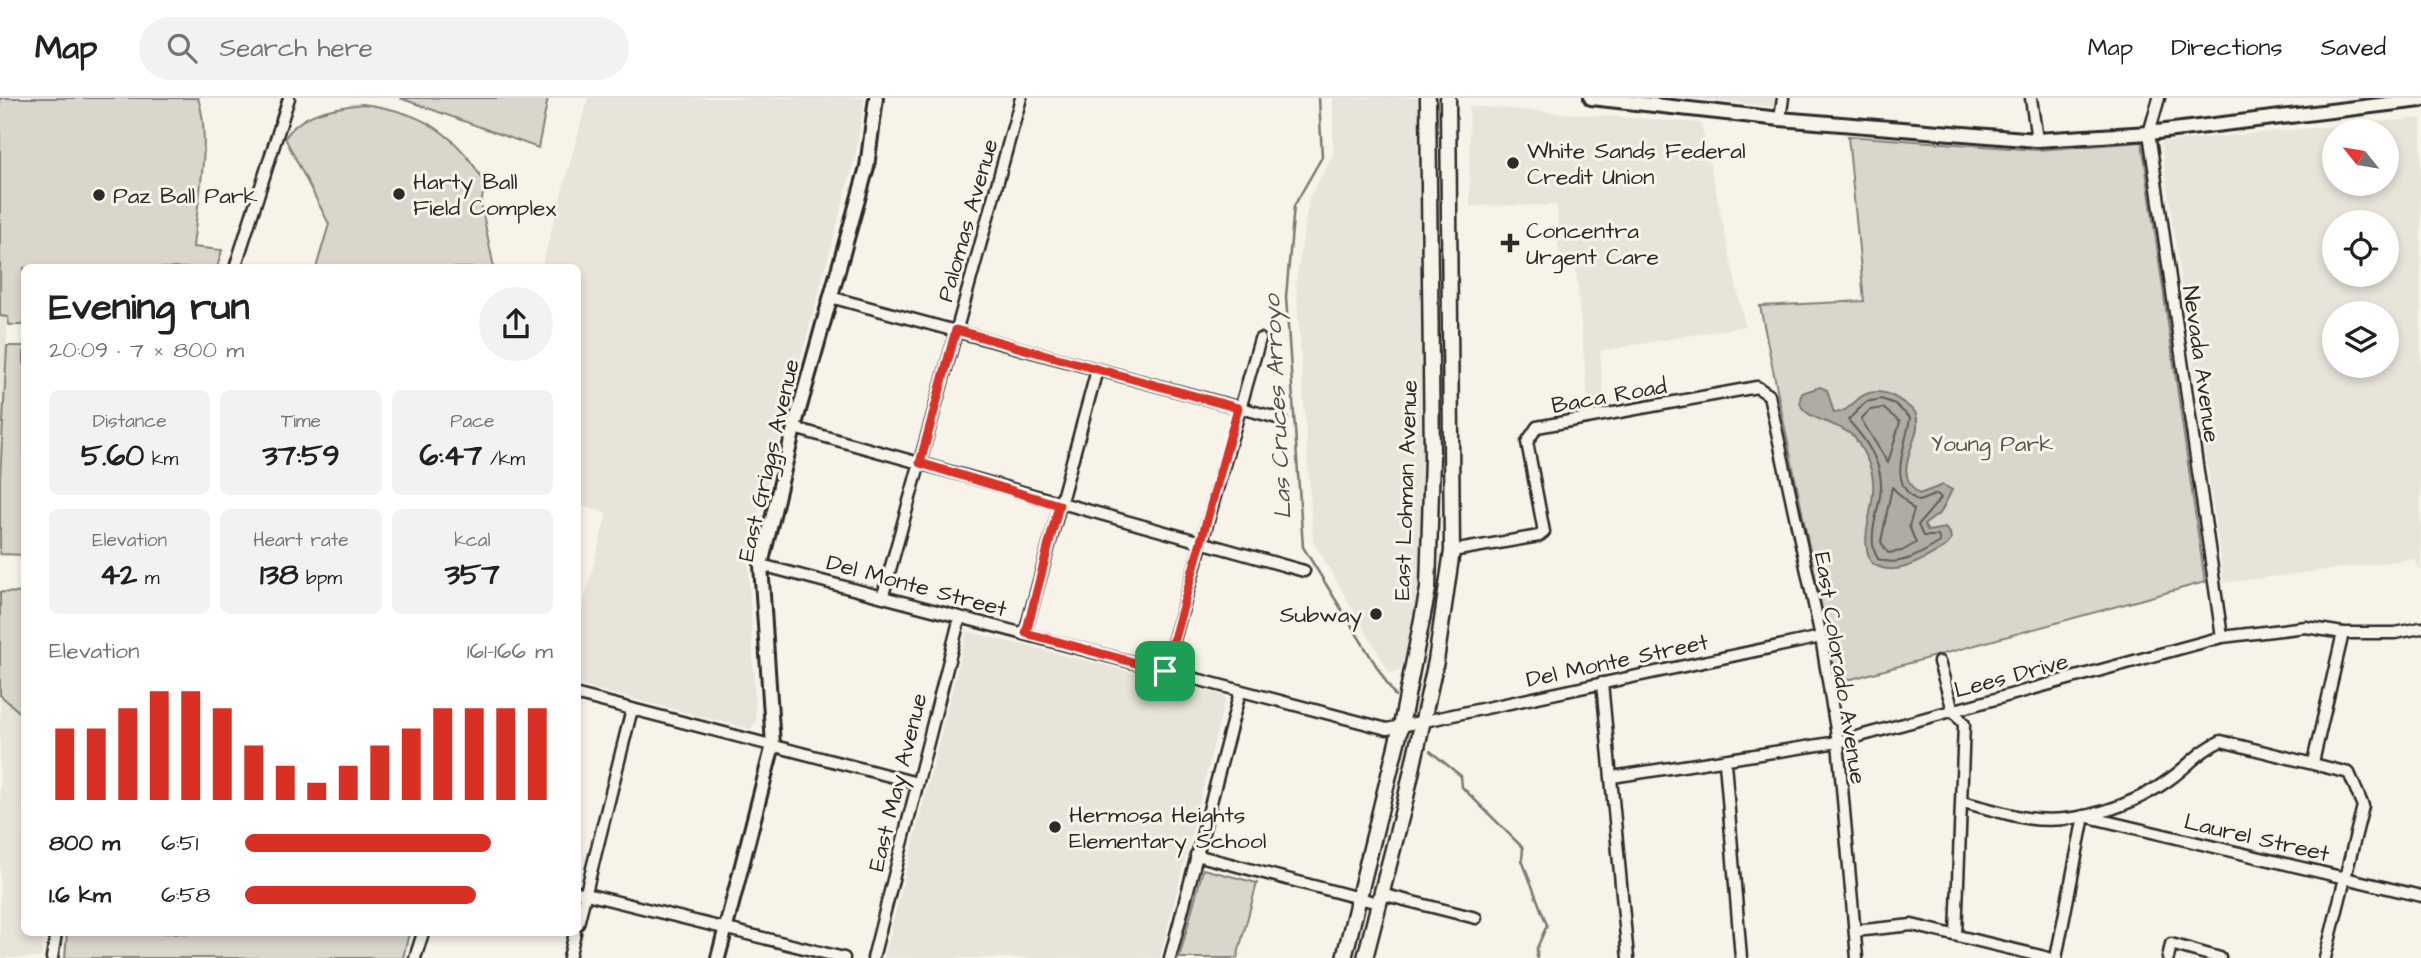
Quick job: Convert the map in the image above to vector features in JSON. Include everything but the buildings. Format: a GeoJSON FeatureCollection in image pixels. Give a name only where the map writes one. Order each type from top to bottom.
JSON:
{"type":"FeatureCollection","features":[{"type":"Feature","properties":{"kind":"main road","name":"East Lohman Avenue"},"geometry":{"type":"LineString","coordinates":[[1343,958],[1359,897],[1394,727],[1428,589],[1432,457],[1428,98]]}},
{"type":"Feature","properties":{"kind":"main road","name":"East Lohman Avenue"},"geometry":{"type":"LineString","coordinates":[[1365,958],[1404,806],[1436,661],[1452,551],[1448,98]]}},
{"type":"Feature","properties":{"kind":"street"},"geometry":{"type":"LineString","coordinates":[[236,264],[289,98]]}},
{"type":"Feature","properties":{"kind":"street","name":"East Griggs Avenue"},"geometry":{"type":"LineString","coordinates":[[718,958],[773,745],[761,565],[794,428],[867,167],[876,98]]}},
{"type":"Feature","properties":{"kind":"street","name":"Palomas Avenue"},"geometry":{"type":"LineString","coordinates":[[883,595],[1021,98]]}},
{"type":"Feature","properties":{"kind":"street"},"geometry":{"type":"LineString","coordinates":[[1591,98],[1780,118],[2037,140],[2149,133],[2421,100]]}},
{"type":"Feature","properties":{"kind":"street"},"geometry":{"type":"LineString","coordinates":[[1780,118],[1783,98]]}},
{"type":"Feature","properties":{"kind":"street"},"geometry":{"type":"LineString","coordinates":[[2031,98],[2037,140]]}},
{"type":"Feature","properties":{"kind":"street","name":"Nevada Avenue"},"geometry":{"type":"LineString","coordinates":[[2159,98],[2149,133],[2222,637]]}},
{"type":"Feature","properties":{"kind":"street"},"geometry":{"type":"LineString","coordinates":[[830,297],[1282,419]]}},
{"type":"Feature","properties":{"kind":"street"},"geometry":{"type":"LineString","coordinates":[[1165,671],[1260,338]]}},
{"type":"Feature","properties":{"kind":"street"},"geometry":{"type":"LineString","coordinates":[[1026,633],[1097,370]]}},
{"type":"Feature","properties":{"kind":"street","name":"Baca Road"},"geometry":{"type":"LineString","coordinates":[[1452,551],[1539,536],[1544,532],[1527,442],[1530,433],[1537,428],[1758,387],[1764,390]]}},
{"type":"Feature","properties":{"kind":"street","name":"East Colorado Avenue"},"geometry":{"type":"LineString","coordinates":[[1764,390],[1769,395],[1821,637],[1838,742],[1857,958]]}},
{"type":"Feature","properties":{"kind":"street"},"geometry":{"type":"LineString","coordinates":[[794,428],[1304,572]]}},
{"type":"Feature","properties":{"kind":"street","name":"Del Monte Street"},"geometry":{"type":"LineString","coordinates":[[761,565],[883,595],[1240,692],[1394,727],[1821,637]]}},
{"type":"Feature","properties":{"kind":"street","name":"East May Avenue"},"geometry":{"type":"LineString","coordinates":[[873,958],[960,617]]}},
{"type":"Feature","properties":{"kind":"street","name":"Lees Drive"},"geometry":{"type":"LineString","coordinates":[[1612,777],[1725,762],[1838,742],[2222,637],[2306,627],[2343,633],[2395,633],[2421,628]]}},
{"type":"Feature","properties":{"kind":"street"},"geometry":{"type":"LineString","coordinates":[[2313,762],[2343,633]]}},
{"type":"Feature","properties":{"kind":"street"},"geometry":{"type":"LineString","coordinates":[[1939,662],[1953,710],[1964,724],[1956,935]]}},
{"type":"Feature","properties":{"kind":"street"},"geometry":{"type":"LineString","coordinates":[[1602,683],[1628,958]]}},
{"type":"Feature","properties":{"kind":"street"},"geometry":{"type":"LineString","coordinates":[[1170,958],[1240,692]]}},
{"type":"Feature","properties":{"kind":"street"},"geometry":{"type":"LineString","coordinates":[[581,696],[917,783]]}},
{"type":"Feature","properties":{"kind":"street"},"geometry":{"type":"LineString","coordinates":[[632,709],[581,893],[844,958]]}},
{"type":"Feature","properties":{"kind":"street"},"geometry":{"type":"LineString","coordinates":[[1962,802],[2028,818],[2084,816],[2130,803],[2174,777],[2202,750],[2221,741],[2349,773],[2363,806],[2325,958]]}},
{"type":"Feature","properties":{"kind":"street"},"geometry":{"type":"LineString","coordinates":[[1725,762],[1741,958]]}},
{"type":"Feature","properties":{"kind":"street"},"geometry":{"type":"LineString","coordinates":[[2056,958],[2084,816]]}},
{"type":"Feature","properties":{"kind":"street","name":"Laurel Street"},"geometry":{"type":"LineString","coordinates":[[2084,816],[2421,896]]}},
{"type":"Feature","properties":{"kind":"street"},"geometry":{"type":"LineString","coordinates":[[1196,855],[1359,897],[1380,898],[1476,918]]}},
{"type":"Feature","properties":{"kind":"street"},"geometry":{"type":"LineString","coordinates":[[1854,930],[1912,925],[2049,958]]}},
{"type":"Feature","properties":{"kind":"street"},"geometry":{"type":"LineString","coordinates":[[52,958],[56,936]]}},
{"type":"Feature","properties":{"kind":"street"},"geometry":{"type":"LineString","coordinates":[[415,958],[422,936]]}},
{"type":"Feature","properties":{"kind":"street"},"geometry":{"type":"LineString","coordinates":[[569,958],[574,936]]}},
{"type":"Feature","properties":{"kind":"street"},"geometry":{"type":"LineString","coordinates":[[2168,958],[2171,944],[2220,958]]}},
{"type":"Feature","properties":{"kind":"shaded area"},"geometry":{"type":"Polygon","coordinates":[[[588,98],[865,98],[854,162],[748,553],[756,721],[751,729],[581,686],[581,614],[607,513],[581,506],[581,264],[542,264],[588,98]]]}},
{"type":"Feature","properties":{"kind":"shaded area"},"geometry":{"type":"Polygon","coordinates":[[[1333,98],[1418,98],[1423,535],[1416,609],[1401,671],[1390,673],[1313,541],[1296,281],[1309,198],[1333,156],[1333,98]]]}},
{"type":"Feature","properties":{"kind":"shaded area"},"geometry":{"type":"Polygon","coordinates":[[[1688,98],[1777,98],[1776,107],[1688,98]]]}},
{"type":"Feature","properties":{"kind":"shaded area"},"geometry":{"type":"Polygon","coordinates":[[[1469,106],[1701,123],[1745,326],[1600,351],[1605,410],[1589,412],[1575,258],[1559,262],[1557,205],[1470,206],[1469,106]]]}},
{"type":"Feature","properties":{"kind":"shaded area"},"geometry":{"type":"Polygon","coordinates":[[[2421,118],[2421,570],[2413,559],[2224,583],[2161,142],[2322,127],[2322,196],[2399,196],[2399,120],[2421,118]]]}},
{"type":"Feature","properties":{"kind":"shaded area"},"geometry":{"type":"Polygon","coordinates":[[[0,316],[8,317],[0,479],[0,316]]]}},
{"type":"Feature","properties":{"kind":"shaded area","name":"Hermosa Heights Elementary School"},"geometry":{"type":"Polygon","coordinates":[[[967,631],[1226,696],[1160,958],[884,958],[967,631]]]}},
{"type":"Feature","properties":{"kind":"shaded area"},"geometry":{"type":"Polygon","coordinates":[[[0,695],[21,713],[21,936],[45,936],[41,958],[0,958],[0,695]]]}},
{"type":"Feature","properties":{"kind":"green space","name":"Paz Ball Park"},"geometry":{"type":"Polygon","coordinates":[[[0,98],[198,98],[204,152],[193,247],[222,250],[218,264],[21,264],[21,325],[9,325],[8,317],[0,316],[0,98]]]}},
{"type":"Feature","properties":{"kind":"green space"},"geometry":{"type":"Polygon","coordinates":[[[400,98],[548,98],[538,148],[400,98]]]}},
{"type":"Feature","properties":{"kind":"green space","name":"Harty Ball Field Complex"},"geometry":{"type":"Polygon","coordinates":[[[362,104],[383,107],[419,119],[449,138],[474,166],[485,184],[481,204],[493,264],[317,264],[329,224],[285,138],[300,122],[329,110],[362,104]]]}},
{"type":"Feature","properties":{"kind":"green space","name":"Young Park"},"geometry":{"type":"Polygon","coordinates":[[[1848,136],[2037,150],[2142,142],[2205,582],[1837,683],[1760,306],[1864,301],[1848,136]]]}},
{"type":"Feature","properties":{"kind":"green space"},"geometry":{"type":"Polygon","coordinates":[[[7,346],[21,346],[21,555],[0,554],[0,479],[7,346]]]}},
{"type":"Feature","properties":{"kind":"green space"},"geometry":{"type":"Polygon","coordinates":[[[0,592],[21,593],[21,713],[0,695],[0,592]]]}},
{"type":"Feature","properties":{"kind":"green space"},"geometry":{"type":"Polygon","coordinates":[[[1203,869],[1257,883],[1237,958],[1179,958],[1203,869]]]}},
{"type":"Feature","properties":{"kind":"green space"},"geometry":{"type":"Polygon","coordinates":[[[67,936],[408,936],[403,958],[65,958],[67,936]]]}},
{"type":"Feature","properties":{"kind":"water"},"geometry":{"type":"Polygon","coordinates":[[[1820,387],[1827,390],[1834,413],[1841,412],[1872,392],[1895,397],[1915,412],[1916,432],[1907,463],[1907,474],[1910,484],[1919,494],[1943,485],[1952,490],[1941,512],[1924,525],[1928,531],[1945,528],[1950,533],[1951,540],[1946,546],[1909,566],[1889,569],[1871,562],[1866,542],[1873,491],[1871,470],[1851,434],[1803,409],[1800,402],[1802,393],[1820,387]]]}},
{"type":"Feature","properties":{"kind":"waterway","name":"Las Cruces Arroyo"},"geometry":{"type":"LineString","coordinates":[[1319,98],[1322,157],[1294,206],[1286,297],[1303,547],[1395,696]]}},
{"type":"Feature","properties":{"kind":"waterway","name":"Las Cruces Arroyo"},"geometry":{"type":"LineString","coordinates":[[1430,751],[1461,776],[1462,787],[1523,848],[1522,860],[1547,925],[1537,948],[1537,958]]}},
{"type":"Feature","properties":{"kind":"place","name":"White Sands Federal Credit Union"},"geometry":{"type":"Point","coordinates":[1513,163]}},
{"type":"Feature","properties":{"kind":"place","name":"Harty Ball Field Complex"},"geometry":{"type":"Point","coordinates":[399,194]}},
{"type":"Feature","properties":{"kind":"place","name":"Paz Ball Park"},"geometry":{"type":"Point","coordinates":[99,195]}},
{"type":"Feature","properties":{"kind":"place","name":"Concentra Urgent Care"},"geometry":{"type":"Point","coordinates":[1510,243]}},
{"type":"Feature","properties":{"kind":"place","name":"Subway"},"geometry":{"type":"Point","coordinates":[1376,614]}},
{"type":"Feature","properties":{"kind":"place","name":"Hermosa Heights Elementary School"},"geometry":{"type":"Point","coordinates":[1055,827]}},
{"type":"Feature","properties":{"kind":"route"},"geometry":{"type":"LineString","coordinates":[[956,330],[1238,408],[1165,671],[1026,633],[1059,505],[920,463],[956,330]]}}]}
